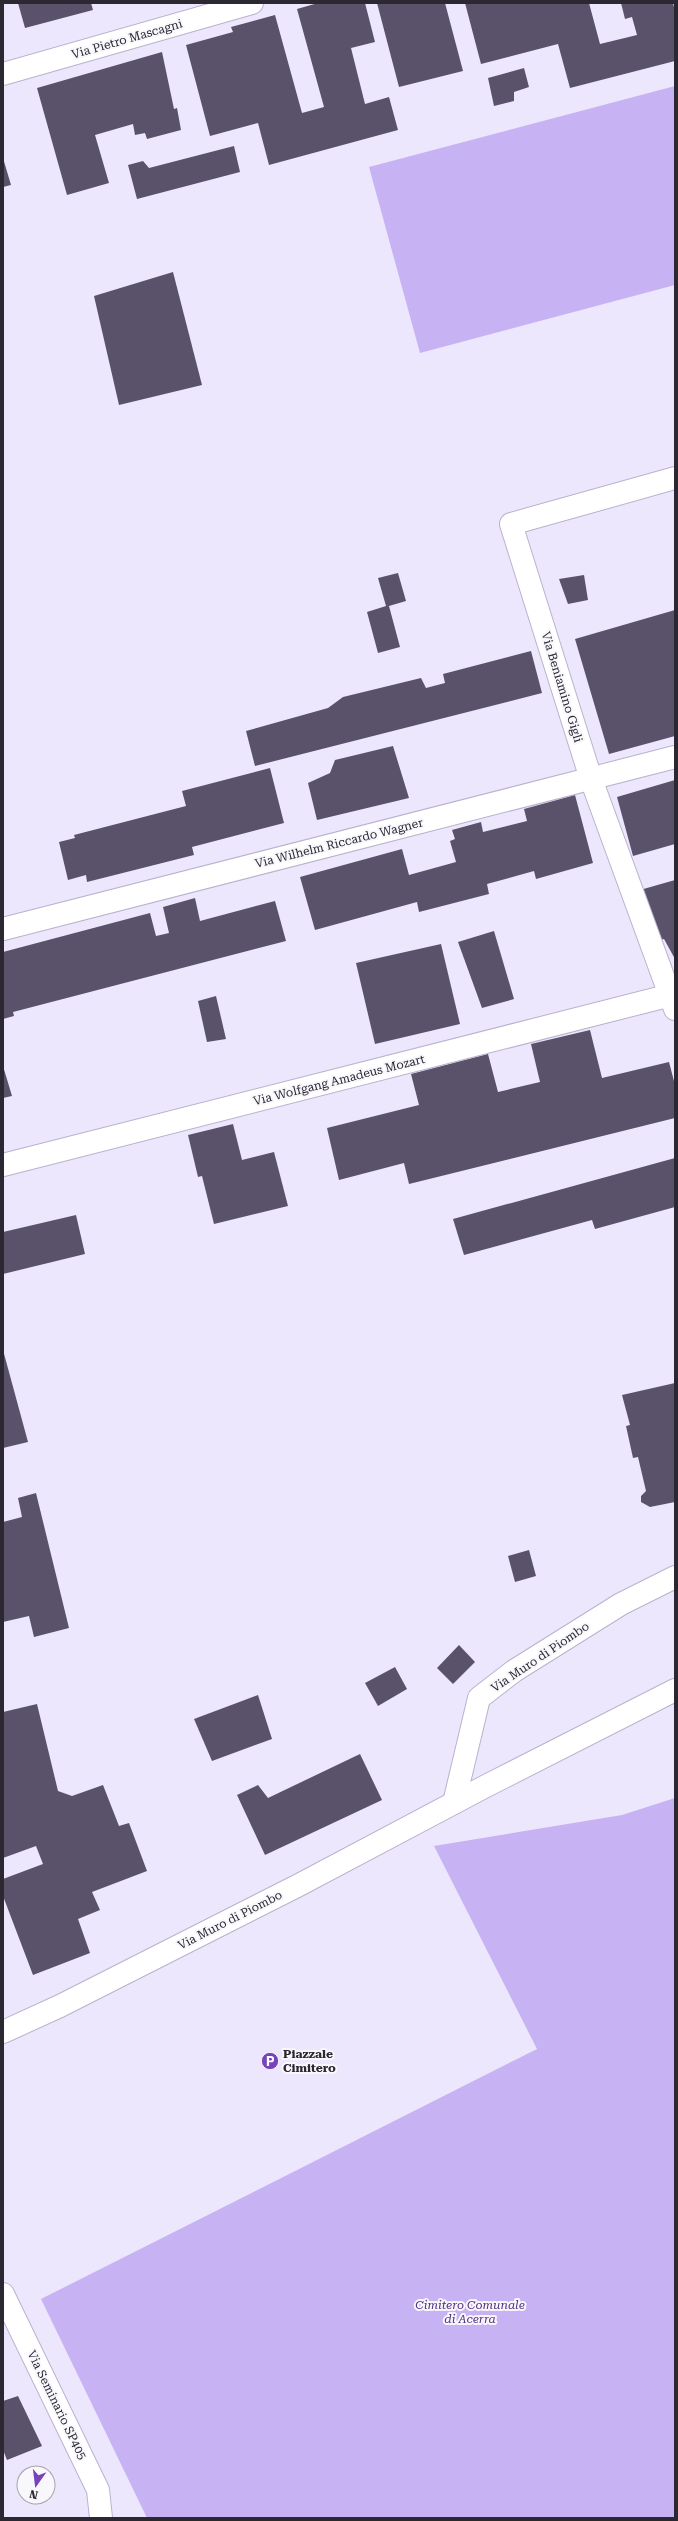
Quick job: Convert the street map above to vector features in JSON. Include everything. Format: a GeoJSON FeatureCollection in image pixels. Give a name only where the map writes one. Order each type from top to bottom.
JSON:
{"type":"FeatureCollection","features":[{"type":"Feature","properties":{"kind":"street","name":"Via Pietro Mascagni"},"geometry":{"type":"LineString","coordinates":[[3,74],[252,3]]}},
{"type":"Feature","properties":{"kind":"street","name":"Via Beniamino Gigli"},"geometry":{"type":"LineString","coordinates":[[673,999],[591,779],[511,524],[675,478]]}},
{"type":"Feature","properties":{"kind":"street","name":"Via Wilhelm Riccardo Wagner"},"geometry":{"type":"LineString","coordinates":[[3,929],[675,757]]}},
{"type":"Feature","properties":{"kind":"street","name":"Via Wolfgang Amadeus Mozart"},"geometry":{"type":"LineString","coordinates":[[3,1166],[673,999]]}},
{"type":"Feature","properties":{"kind":"street","name":"Via Muro di Piombo"},"geometry":{"type":"LineString","coordinates":[[454,1803],[479,1698],[514,1671],[621,1604],[675,1577]]}},
{"type":"Feature","properties":{"kind":"street","name":"Via Muro di Piombo"},"geometry":{"type":"LineString","coordinates":[[3,2032],[193,1939],[675,1690]]}},
{"type":"Feature","properties":{"kind":"street","name":"Via Seminario SP405"},"geometry":{"type":"LineString","coordinates":[[3,2294],[98,2490],[101,2518]]}},
{"type":"Feature","properties":{"kind":"street"},"geometry":{"type":"LineString","coordinates":[[98,2490],[112,2518]]}},
{"type":"Feature","properties":{"kind":"green space"},"geometry":{"type":"Polygon","coordinates":[[[675,86],[675,285],[420,353],[369,167],[675,86]]]}},
{"type":"Feature","properties":{"kind":"green space","name":"Cimitero Comunale di Acerra"},"geometry":{"type":"Polygon","coordinates":[[[675,1798],[675,2518],[147,2518],[41,2299],[537,2049],[434,1846],[622,1815],[675,1798]]]}},
{"type":"Feature","properties":{"kind":"building"},"geometry":{"type":"Polygon","coordinates":[[[18,3],[91,3],[93,10],[25,28],[18,3]]]}},
{"type":"Feature","properties":{"kind":"building"},"geometry":{"type":"Polygon","coordinates":[[[318,3],[365,3],[375,42],[351,48],[365,104],[389,97],[398,130],[269,165],[258,123],[210,136],[186,45],[233,32],[231,27],[275,15],[302,113],[324,107],[297,9],[318,3]]]}},
{"type":"Feature","properties":{"kind":"building"},"geometry":{"type":"Polygon","coordinates":[[[377,3],[445,3],[463,71],[399,87],[377,3]]]}},
{"type":"Feature","properties":{"kind":"building"},"geometry":{"type":"Polygon","coordinates":[[[465,3],[589,3],[600,44],[637,35],[632,17],[625,19],[621,3],[673,3],[675,11],[675,61],[570,88],[558,44],[481,64],[465,3]]]}},
{"type":"Feature","properties":{"kind":"building"},"geometry":{"type":"Polygon","coordinates":[[[162,52],[174,109],[177,108],[181,130],[147,139],[145,133],[135,135],[133,124],[95,135],[109,183],[67,195],[37,88],[162,52]]]}},
{"type":"Feature","properties":{"kind":"building"},"geometry":{"type":"Polygon","coordinates":[[[524,68],[529,87],[514,92],[514,101],[494,106],[488,78],[524,68]]]}},
{"type":"Feature","properties":{"kind":"building"},"geometry":{"type":"Polygon","coordinates":[[[234,146],[240,172],[137,199],[128,165],[143,161],[149,168],[234,146]]]}},
{"type":"Feature","properties":{"kind":"building"},"geometry":{"type":"Polygon","coordinates":[[[3,158],[11,185],[3,187],[3,158]]]}},
{"type":"Feature","properties":{"kind":"building"},"geometry":{"type":"Polygon","coordinates":[[[173,272],[202,385],[119,405],[94,296],[173,272]]]}},
{"type":"Feature","properties":{"kind":"building"},"geometry":{"type":"Polygon","coordinates":[[[398,573],[406,601],[389,606],[400,647],[378,653],[367,612],[386,606],[378,578],[398,573]]]}},
{"type":"Feature","properties":{"kind":"building"},"geometry":{"type":"Polygon","coordinates":[[[584,575],[588,600],[568,604],[559,579],[584,575]]]}},
{"type":"Feature","properties":{"kind":"building"},"geometry":{"type":"Polygon","coordinates":[[[675,610],[675,736],[609,754],[575,639],[675,610]]]}},
{"type":"Feature","properties":{"kind":"building"},"geometry":{"type":"Polygon","coordinates":[[[531,651],[542,693],[255,766],[246,731],[328,708],[343,697],[421,678],[426,688],[445,683],[443,674],[531,651]]]}},
{"type":"Feature","properties":{"kind":"building"},"geometry":{"type":"Polygon","coordinates":[[[393,746],[409,798],[317,820],[308,783],[330,773],[335,760],[393,746]]]}},
{"type":"Feature","properties":{"kind":"building"},"geometry":{"type":"Polygon","coordinates":[[[270,768],[284,823],[192,847],[194,855],[87,882],[86,875],[68,880],[59,842],[75,838],[74,835],[186,806],[182,791],[270,768]]]}},
{"type":"Feature","properties":{"kind":"building"},"geometry":{"type":"Polygon","coordinates":[[[675,780],[675,844],[633,856],[617,797],[675,780]]]}},
{"type":"Feature","properties":{"kind":"building"},"geometry":{"type":"Polygon","coordinates":[[[575,795],[593,863],[536,879],[534,871],[487,884],[489,894],[419,912],[417,902],[315,930],[300,877],[402,849],[409,875],[456,862],[450,841],[455,839],[452,830],[481,822],[483,832],[527,821],[524,809],[575,795]]]}},
{"type":"Feature","properties":{"kind":"building"},"geometry":{"type":"Polygon","coordinates":[[[675,880],[675,959],[664,939],[656,941],[640,890],[675,880]]]}},
{"type":"Feature","properties":{"kind":"building"},"geometry":{"type":"Polygon","coordinates":[[[195,898],[200,921],[275,901],[286,941],[13,1012],[14,1016],[3,1019],[3,952],[150,913],[156,936],[169,933],[163,907],[195,898]]]}},
{"type":"Feature","properties":{"kind":"building"},"geometry":{"type":"Polygon","coordinates":[[[494,931],[514,999],[482,1008],[458,942],[494,931]]]}},
{"type":"Feature","properties":{"kind":"building"},"geometry":{"type":"Polygon","coordinates":[[[441,944],[460,1024],[375,1044],[356,963],[441,944]]]}},
{"type":"Feature","properties":{"kind":"building"},"geometry":{"type":"Polygon","coordinates":[[[216,996],[226,1039],[207,1042],[198,1001],[216,996]]]}},
{"type":"Feature","properties":{"kind":"building"},"geometry":{"type":"Polygon","coordinates":[[[590,1030],[602,1078],[669,1062],[675,1085],[675,1118],[409,1184],[404,1163],[339,1180],[327,1128],[419,1105],[411,1074],[488,1054],[498,1092],[540,1082],[531,1044],[590,1030]]]}},
{"type":"Feature","properties":{"kind":"building"},"geometry":{"type":"Polygon","coordinates":[[[3,1066],[12,1096],[3,1098],[3,1066]]]}},
{"type":"Feature","properties":{"kind":"building"},"geometry":{"type":"Polygon","coordinates":[[[233,1124],[242,1160],[274,1152],[288,1206],[214,1224],[202,1176],[198,1177],[188,1135],[233,1124]]]}},
{"type":"Feature","properties":{"kind":"building"},"geometry":{"type":"Polygon","coordinates":[[[675,1158],[675,1207],[595,1229],[592,1220],[464,1255],[453,1219],[675,1158]]]}},
{"type":"Feature","properties":{"kind":"building"},"geometry":{"type":"Polygon","coordinates":[[[76,1215],[85,1254],[3,1274],[3,1232],[76,1215]]]}},
{"type":"Feature","properties":{"kind":"building"},"geometry":{"type":"Polygon","coordinates":[[[3,1350],[28,1442],[3,1448],[3,1350]]]}},
{"type":"Feature","properties":{"kind":"building"},"geometry":{"type":"Polygon","coordinates":[[[675,1383],[675,1502],[650,1507],[641,1502],[641,1496],[646,1491],[638,1457],[633,1458],[626,1426],[630,1425],[622,1395],[675,1383]]]}},
{"type":"Feature","properties":{"kind":"building"},"geometry":{"type":"Polygon","coordinates":[[[36,1493],[69,1628],[34,1637],[29,1616],[3,1622],[3,1522],[22,1517],[18,1498],[36,1493]]]}},
{"type":"Feature","properties":{"kind":"building"},"geometry":{"type":"Polygon","coordinates":[[[529,1550],[536,1576],[515,1582],[508,1556],[529,1550]]]}},
{"type":"Feature","properties":{"kind":"building"},"geometry":{"type":"Polygon","coordinates":[[[459,1645],[475,1662],[453,1684],[437,1668],[459,1645]]]}},
{"type":"Feature","properties":{"kind":"building"},"geometry":{"type":"Polygon","coordinates":[[[395,1667],[407,1689],[378,1706],[365,1683],[395,1667]]]}},
{"type":"Feature","properties":{"kind":"building"},"geometry":{"type":"Polygon","coordinates":[[[258,1695],[272,1739],[212,1761],[194,1719],[258,1695]]]}},
{"type":"Feature","properties":{"kind":"building"},"geometry":{"type":"Polygon","coordinates":[[[37,1704],[58,1791],[72,1796],[103,1785],[119,1826],[129,1823],[147,1871],[92,1892],[100,1910],[78,1919],[90,1953],[33,1975],[3,1896],[3,1879],[43,1864],[36,1846],[3,1858],[3,1712],[37,1704]]]}},
{"type":"Feature","properties":{"kind":"building"},"geometry":{"type":"Polygon","coordinates":[[[360,1754],[382,1800],[265,1855],[237,1795],[258,1785],[268,1798],[360,1754]]]}},
{"type":"Feature","properties":{"kind":"building"},"geometry":{"type":"Polygon","coordinates":[[[18,2396],[42,2446],[7,2460],[3,2450],[3,2401],[18,2396]]]}},
{"type":"Feature","properties":{"kind":"place","name":"Piazzale Cimitero"},"geometry":{"type":"Point","coordinates":[270,2061]}}]}
